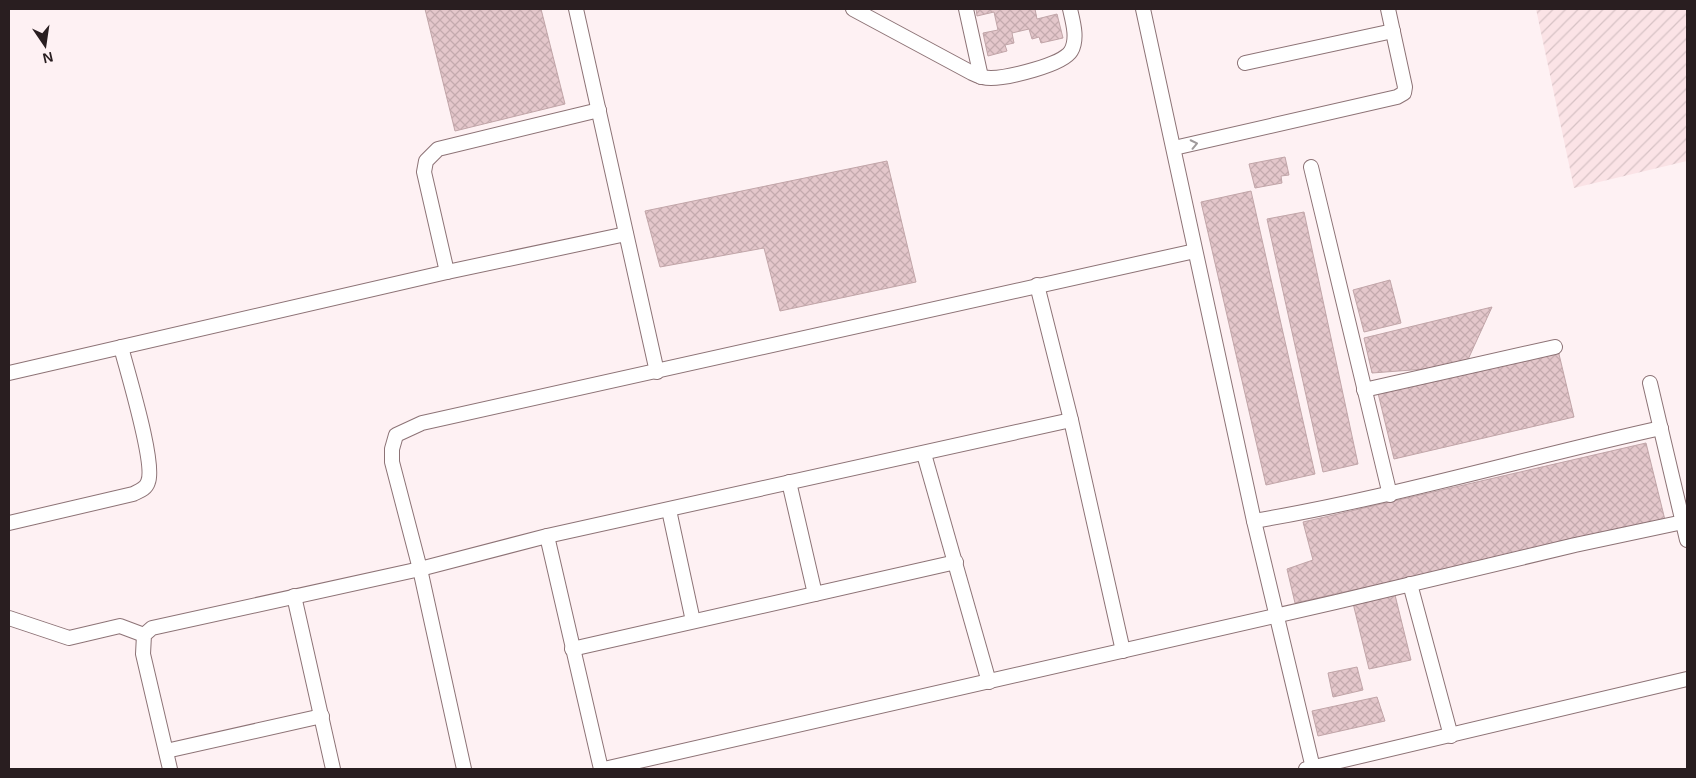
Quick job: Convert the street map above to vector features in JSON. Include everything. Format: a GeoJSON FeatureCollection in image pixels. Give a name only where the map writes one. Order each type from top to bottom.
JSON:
{"type":"FeatureCollection","features":[{"type":"Feature","properties":{"kind":"street"},"geometry":{"type":"LineString","coordinates":[[576,9],[657,372]]}},
{"type":"Feature","properties":{"kind":"street"},"geometry":{"type":"LineString","coordinates":[[853,9],[981,77],[989,78],[1017,74],[1059,62],[1066,57],[1072,49],[1074,32],[1070,9]]}},
{"type":"Feature","properties":{"kind":"street"},"geometry":{"type":"LineString","coordinates":[[966,9],[981,77]]}},
{"type":"Feature","properties":{"kind":"street"},"geometry":{"type":"LineString","coordinates":[[1143,9],[1254,521],[1277,614],[1309,768],[1338,766],[1451,736],[1687,679]]}},
{"type":"Feature","properties":{"kind":"street"},"geometry":{"type":"LineString","coordinates":[[1174,148],[1397,97],[1404,93],[1405,87],[1388,9]]}},
{"type":"Feature","properties":{"kind":"street"},"geometry":{"type":"LineString","coordinates":[[1245,64],[1393,31]]}},
{"type":"Feature","properties":{"kind":"street"},"geometry":{"type":"LineString","coordinates":[[447,272],[424,172],[426,161],[431,154],[438,149],[472,139],[599,110]]}},
{"type":"Feature","properties":{"kind":"street"},"geometry":{"type":"LineString","coordinates":[[1311,167],[1390,495]]}},
{"type":"Feature","properties":{"kind":"street"},"geometry":{"type":"LineString","coordinates":[[9,373],[447,272],[626,234]]}},
{"type":"Feature","properties":{"kind":"street"},"geometry":{"type":"LineString","coordinates":[[464,769],[420,569],[392,462],[392,449],[396,435],[422,423],[1195,251]]}},
{"type":"Feature","properties":{"kind":"street"},"geometry":{"type":"LineString","coordinates":[[1037,285],[1071,420],[1124,651]]}},
{"type":"Feature","properties":{"kind":"street"},"geometry":{"type":"LineString","coordinates":[[9,523],[133,494],[143,490],[148,483],[149,462],[121,347]]}},
{"type":"Feature","properties":{"kind":"street"},"geometry":{"type":"LineString","coordinates":[[1364,390],[1555,347]]}},
{"type":"Feature","properties":{"kind":"street"},"geometry":{"type":"LineString","coordinates":[[1650,383],[1687,540]]}},
{"type":"Feature","properties":{"kind":"street"},"geometry":{"type":"LineString","coordinates":[[170,769],[143,654],[144,635],[152,628],[162,624],[420,569],[547,536],[1071,420]]}},
{"type":"Feature","properties":{"kind":"street"},"geometry":{"type":"LineString","coordinates":[[1254,521],[1390,495],[1512,462],[1661,428]]}},
{"type":"Feature","properties":{"kind":"street"},"geometry":{"type":"LineString","coordinates":[[924,454],[989,682]]}},
{"type":"Feature","properties":{"kind":"street"},"geometry":{"type":"LineString","coordinates":[[789,482],[815,594]]}},
{"type":"Feature","properties":{"kind":"street"},"geometry":{"type":"LineString","coordinates":[[669,510],[693,621]]}},
{"type":"Feature","properties":{"kind":"street"},"geometry":{"type":"LineString","coordinates":[[547,536],[572,649],[603,769],[1124,651],[1575,544],[1684,522]]}},
{"type":"Feature","properties":{"kind":"street"},"geometry":{"type":"LineString","coordinates":[[572,649],[956,562]]}},
{"type":"Feature","properties":{"kind":"street"},"geometry":{"type":"LineString","coordinates":[[1410,584],[1451,736]]}},
{"type":"Feature","properties":{"kind":"street"},"geometry":{"type":"LineString","coordinates":[[294,596],[333,769]]}},
{"type":"Feature","properties":{"kind":"street"},"geometry":{"type":"LineString","coordinates":[[9,618],[68,638],[120,626],[144,635]]}},
{"type":"Feature","properties":{"kind":"street"},"geometry":{"type":"LineString","coordinates":[[166,751],[322,716]]}},
{"type":"Feature","properties":{"kind":"shaded area"},"geometry":{"type":"Polygon","coordinates":[[[1536,9],[1687,9],[1687,161],[1574,188],[1536,9]]]}},
{"type":"Feature","properties":{"kind":"building"},"geometry":{"type":"Polygon","coordinates":[[[425,9],[541,9],[565,104],[455,131],[425,9]]]}},
{"type":"Feature","properties":{"kind":"building"},"geometry":{"type":"Polygon","coordinates":[[[976,9],[1035,9],[1037,19],[1057,14],[1063,38],[1041,43],[1039,37],[1032,39],[1029,29],[1012,33],[1014,43],[1005,45],[1007,51],[988,56],[983,33],[998,30],[994,12],[977,16],[976,9]]]}},
{"type":"Feature","properties":{"kind":"building"},"geometry":{"type":"Polygon","coordinates":[[[1285,157],[1289,175],[1281,176],[1282,183],[1255,188],[1249,164],[1285,157]]]}},
{"type":"Feature","properties":{"kind":"building"},"geometry":{"type":"Polygon","coordinates":[[[887,161],[916,282],[780,311],[764,248],[660,267],[645,211],[887,161]]]}},
{"type":"Feature","properties":{"kind":"building"},"geometry":{"type":"Polygon","coordinates":[[[1251,191],[1315,474],[1266,485],[1201,202],[1251,191]]]}},
{"type":"Feature","properties":{"kind":"building"},"geometry":{"type":"Polygon","coordinates":[[[1304,212],[1358,464],[1323,472],[1267,219],[1304,212]]]}},
{"type":"Feature","properties":{"kind":"building"},"geometry":{"type":"Polygon","coordinates":[[[1390,280],[1401,323],[1364,332],[1353,290],[1390,280]]]}},
{"type":"Feature","properties":{"kind":"building"},"geometry":{"type":"Polygon","coordinates":[[[1492,307],[1465,366],[1372,373],[1364,338],[1492,307]]]}},
{"type":"Feature","properties":{"kind":"building"},"geometry":{"type":"Polygon","coordinates":[[[1558,350],[1574,417],[1394,459],[1377,389],[1558,350]]]}},
{"type":"Feature","properties":{"kind":"building"},"geometry":{"type":"Polygon","coordinates":[[[1646,443],[1665,520],[1295,603],[1287,569],[1313,560],[1303,522],[1646,443]]]}},
{"type":"Feature","properties":{"kind":"building"},"geometry":{"type":"Polygon","coordinates":[[[1394,591],[1411,660],[1369,669],[1352,599],[1394,591]]]}},
{"type":"Feature","properties":{"kind":"building"},"geometry":{"type":"Polygon","coordinates":[[[1357,667],[1363,690],[1333,697],[1328,673],[1357,667]]]}},
{"type":"Feature","properties":{"kind":"building"},"geometry":{"type":"Polygon","coordinates":[[[1377,697],[1385,721],[1318,736],[1312,711],[1377,697]]]}}]}
